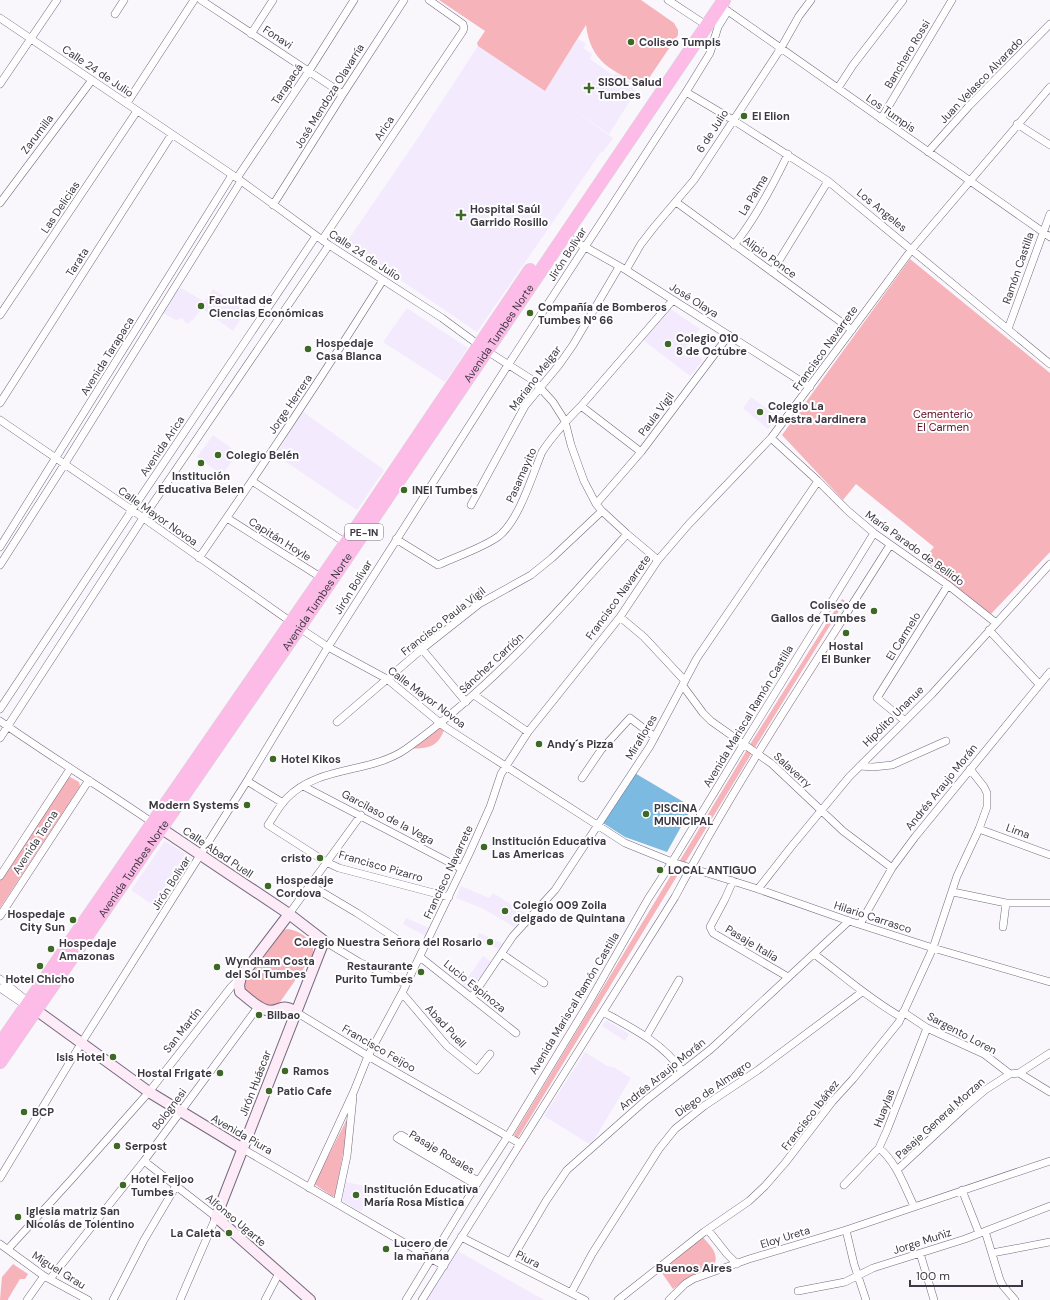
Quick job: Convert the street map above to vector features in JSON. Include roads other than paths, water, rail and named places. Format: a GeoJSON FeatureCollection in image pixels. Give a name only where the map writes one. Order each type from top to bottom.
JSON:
{"type":"FeatureCollection","features":[{"type":"Feature","properties":{"kind":"highway","name":"Avenida Tumbes Norte"},"geometry":{"type":"LineString","coordinates":[[0,1044],[30,1006],[157,826],[703,23],[721,4]]}},
{"type":"Feature","properties":{"kind":"highway","name":"Avenida Tumbes Norte"},"geometry":{"type":"LineString","coordinates":[[295,625],[322,578],[346,542],[564,235],[703,23]]}},
{"type":"Feature","properties":{"kind":"highway","name":"Avenida Tumbes Norte"},"geometry":{"type":"LineString","coordinates":[[0,1062],[30,1006]]}},
{"type":"Feature","properties":{"kind":"main road","name":"Calle Abad Puell"},"geometry":{"type":"LineString","coordinates":[[157,826],[289,914],[324,941]]}},
{"type":"Feature","properties":{"kind":"main road","name":"San Martín"},"geometry":{"type":"LineString","coordinates":[[241,977],[289,914]]}},
{"type":"Feature","properties":{"kind":"main road","name":"Jirón Huáscar"},"geometry":{"type":"LineString","coordinates":[[216,1217],[324,941]]}},
{"type":"Feature","properties":{"kind":"main road"},"geometry":{"type":"LineString","coordinates":[[241,977],[240,992],[258,1007]]}},
{"type":"Feature","properties":{"kind":"main road","name":"Avenida Piura"},"geometry":{"type":"LineString","coordinates":[[30,1006],[82,1042],[149,1092],[243,1149]]}},
{"type":"Feature","properties":{"kind":"main road","name":"Francisco Feijoo"},"geometry":{"type":"LineString","coordinates":[[258,1007],[272,1011],[284,1007],[296,1012]]}},
{"type":"Feature","properties":{"kind":"main road","name":"Alfonso Ugarte"},"geometry":{"type":"LineString","coordinates":[[216,1217],[310,1300]]}},
{"type":"Feature","properties":{"kind":"street"},"geometry":{"type":"LineString","coordinates":[[0,84],[57,0]]}},
{"type":"Feature","properties":{"kind":"street"},"geometry":{"type":"LineString","coordinates":[[115,14],[124,0]]}},
{"type":"Feature","properties":{"kind":"street"},"geometry":{"type":"LineString","coordinates":[[127,104],[194,0]]}},
{"type":"Feature","properties":{"kind":"street","name":"Fonavi"},"geometry":{"type":"LineString","coordinates":[[201,0],[343,94]]}},
{"type":"Feature","properties":{"kind":"street"},"geometry":{"type":"LineString","coordinates":[[251,34],[273,0]]}},
{"type":"Feature","properties":{"kind":"street","name":"Tarapacá"},"geometry":{"type":"LineString","coordinates":[[237,178],[309,71],[354,0]]}},
{"type":"Feature","properties":{"kind":"street","name":"José Mendoza Olavarría"},"geometry":{"type":"LineString","coordinates":[[273,205],[404,0]]}},
{"type":"Feature","properties":{"kind":"street","name":"Arica"},"geometry":{"type":"LineString","coordinates":[[319,238],[464,28],[463,24],[429,0]]}},
{"type":"Feature","properties":{"kind":"street"},"geometry":{"type":"LineString","coordinates":[[668,0],[703,23]]}},
{"type":"Feature","properties":{"kind":"street","name":"6 de Julio"},"geometry":{"type":"LineString","coordinates":[[622,268],[694,180],[732,120],[781,48],[799,16],[811,0]]}},
{"type":"Feature","properties":{"kind":"street"},"geometry":{"type":"LineString","coordinates":[[838,88],[853,65],[903,0]]}},
{"type":"Feature","properties":{"kind":"street","name":"Banchero Rossi"},"geometry":{"type":"LineString","coordinates":[[881,120],[952,0]]}},
{"type":"Feature","properties":{"kind":"street","name":"Los Tumpis"},"geometry":{"type":"LineString","coordinates":[[721,4],[881,120],[1050,237]]}},
{"type":"Feature","properties":{"kind":"street","name":"Jirón Bolívar"},"geometry":{"type":"LineString","coordinates":[[0,1178],[82,1042],[201,856],[328,647],[396,539],[710,53],[718,27],[722,20],[721,4]]}},
{"type":"Feature","properties":{"kind":"street","name":"Calle 24 de Julio"},"geometry":{"type":"LineString","coordinates":[[0,18],[237,178],[329,245],[442,318],[483,348],[534,381],[553,402],[565,422],[584,481],[596,504],[627,534],[658,560]]}},
{"type":"Feature","properties":{"kind":"street","name":"Juan Velasco Alvarado"},"geometry":{"type":"LineString","coordinates":[[928,152],[969,106],[1050,24]]}},
{"type":"Feature","properties":{"kind":"street","name":"Zarumilla"},"geometry":{"type":"LineString","coordinates":[[0,202],[92,80]]}},
{"type":"Feature","properties":{"kind":"street","name":"Francisco Navarrete"},"geometry":{"type":"LineString","coordinates":[[310,1188],[354,1091],[368,1056],[402,993],[462,869],[490,807],[501,774],[528,732],[620,617],[658,560],[689,524],[771,438],[912,249],[1050,87]]}},
{"type":"Feature","properties":{"kind":"street","name":"Los Angeles"},"geometry":{"type":"LineString","coordinates":[[686,92],[788,154],[828,181],[1050,364]]}},
{"type":"Feature","properties":{"kind":"street","name":"Las Delicias"},"geometry":{"type":"LineString","coordinates":[[0,316],[137,111]]}},
{"type":"Feature","properties":{"kind":"street"},"geometry":{"type":"LineString","coordinates":[[1017,124],[1050,145]]}},
{"type":"Feature","properties":{"kind":"street","name":"Tarata"},"geometry":{"type":"LineString","coordinates":[[0,403],[172,134]]}},
{"type":"Feature","properties":{"kind":"street","name":"La Palma"},"geometry":{"type":"LineString","coordinates":[[734,244],[742,234],[777,177],[788,154]]}},
{"type":"Feature","properties":{"kind":"street"},"geometry":{"type":"LineString","coordinates":[[0,565],[64,465],[237,178]]}},
{"type":"Feature","properties":{"kind":"street","name":"Avenida Tarapaca"},"geometry":{"type":"LineString","coordinates":[[0,547],[237,178]]}},
{"type":"Feature","properties":{"kind":"street"},"geometry":{"type":"LineString","coordinates":[[772,272],[828,181]]}},
{"type":"Feature","properties":{"kind":"street","name":"Alipio Ponce"},"geometry":{"type":"LineString","coordinates":[[676,202],[852,330]]}},
{"type":"Feature","properties":{"kind":"street","name":"Ramón Castilla"},"geometry":{"type":"LineString","coordinates":[[1008,329],[1042,232],[1050,214]]}},
{"type":"Feature","properties":{"kind":"street","name":"José Olaya"},"geometry":{"type":"LineString","coordinates":[[564,235],[622,268],[810,387]]}},
{"type":"Feature","properties":{"kind":"street","name":"Avenida Arica"},"geometry":{"type":"LineString","coordinates":[[0,709],[132,510],[319,238]]}},
{"type":"Feature","properties":{"kind":"street"},"geometry":{"type":"LineString","coordinates":[[0,738],[143,518],[329,245]]}},
{"type":"Feature","properties":{"kind":"street","name":"Mariano Melgar"},"geometry":{"type":"LineString","coordinates":[[471,505],[525,406],[573,345],[622,268]]}},
{"type":"Feature","properties":{"kind":"street","name":"Jorge Herrera"},"geometry":{"type":"LineString","coordinates":[[199,558],[344,343],[383,280]]}},
{"type":"Feature","properties":{"kind":"street","name":"Pasamayito"},"geometry":{"type":"LineString","coordinates":[[396,539],[438,565],[499,536],[511,521],[521,503],[542,452],[565,422],[581,406],[673,300]]}},
{"type":"Feature","properties":{"kind":"street","name":"Paula Vigil"},"geometry":{"type":"LineString","coordinates":[[596,504],[641,452],[729,335]]}},
{"type":"Feature","properties":{"kind":"street"},"geometry":{"type":"LineString","coordinates":[[581,406],[641,452]]}},
{"type":"Feature","properties":{"kind":"street","name":"Calle Mayor Novoa"},"geometry":{"type":"LineString","coordinates":[[0,420],[132,510],[295,625],[328,647],[387,679],[445,727],[625,843],[672,862],[690,867]]}},
{"type":"Feature","properties":{"kind":"street","name":"María Parado de Bellido"},"geometry":{"type":"LineString","coordinates":[[771,438],[848,511],[874,533],[948,585],[996,623]]}},
{"type":"Feature","properties":{"kind":"street"},"geometry":{"type":"LineString","coordinates":[[252,481],[346,542]]}},
{"type":"Feature","properties":{"kind":"street","name":"Miraflores"},"geometry":{"type":"LineString","coordinates":[[472,997],[513,936],[555,890],[655,737],[697,658],[818,481]]}},
{"type":"Feature","properties":{"kind":"street","name":"Francisco Paula Vigil"},"geometry":{"type":"LineString","coordinates":[[337,722],[422,649],[479,604],[531,575],[552,558],[602,511]]}},
{"type":"Feature","properties":{"kind":"street","name":"Capitán Hoyle"},"geometry":{"type":"LineString","coordinates":[[227,518],[322,578]]}},
{"type":"Feature","properties":{"kind":"street","name":"Avenida Mariscal Ramón Castilla"},"geometry":{"type":"LineString","coordinates":[[406,1300],[588,1004],[648,899],[874,533]]}},
{"type":"Feature","properties":{"kind":"street","name":"Sánchez Carrión"},"geometry":{"type":"LineString","coordinates":[[268,825],[283,803],[293,792],[319,778],[379,762],[394,756],[466,702],[536,636],[627,534]]}},
{"type":"Feature","properties":{"kind":"street"},"geometry":{"type":"LineString","coordinates":[[422,1300],[675,897],[690,867],[758,754],[890,545]]}},
{"type":"Feature","properties":{"kind":"street","name":"Hipólito Unanue"},"geometry":{"type":"LineString","coordinates":[[758,889],[821,810],[860,766],[905,721],[1050,564]]}},
{"type":"Feature","properties":{"kind":"street","name":"El Carmelo"},"geometry":{"type":"LineString","coordinates":[[905,721],[877,698],[948,585]]}},
{"type":"Feature","properties":{"kind":"street","name":"Salaverry"},"geometry":{"type":"LineString","coordinates":[[620,617],[644,637],[684,684],[703,713],[772,764],[843,831],[892,868]]}},
{"type":"Feature","properties":{"kind":"street"},"geometry":{"type":"LineString","coordinates":[[990,630],[1039,684]]}},
{"type":"Feature","properties":{"kind":"street"},"geometry":{"type":"LineString","coordinates":[[422,649],[466,702]]}},
{"type":"Feature","properties":{"kind":"street","name":"Andrés Araujo Morán"},"geometry":{"type":"LineString","coordinates":[[860,924],[892,868],[915,837],[1050,672]]}},
{"type":"Feature","properties":{"kind":"street"},"geometry":{"type":"LineString","coordinates":[[474,695],[528,732]]}},
{"type":"Feature","properties":{"kind":"street"},"geometry":{"type":"LineString","coordinates":[[582,778],[601,750],[630,718],[655,737]]}},
{"type":"Feature","properties":{"kind":"street","name":"Calle Abad Puell"},"geometry":{"type":"LineString","coordinates":[[0,721],[157,826]]}},
{"type":"Feature","properties":{"kind":"street"},"geometry":{"type":"LineString","coordinates":[[860,766],[873,767],[892,765],[946,741]]}},
{"type":"Feature","properties":{"kind":"street","name":"Avenida Tacna"},"geometry":{"type":"LineString","coordinates":[[0,876],[70,769]]}},
{"type":"Feature","properties":{"kind":"street","name":"Francisco Ibáñez"},"geometry":{"type":"LineString","coordinates":[[618,1300],[708,1230],[749,1201],[775,1176],[832,1102],[853,1079],[898,1022],[933,948],[953,892],[957,876],[979,829],[987,807],[987,793],[977,776],[970,769]]}},
{"type":"Feature","properties":{"kind":"street","name":"Avenida Tacna"},"geometry":{"type":"LineString","coordinates":[[0,916],[89,780]]}},
{"type":"Feature","properties":{"kind":"street"},"geometry":{"type":"LineString","coordinates":[[247,781],[283,803]]}},
{"type":"Feature","properties":{"kind":"street","name":"Garcilaso de la Vega"},"geometry":{"type":"LineString","coordinates":[[303,786],[462,869]]}},
{"type":"Feature","properties":{"kind":"street","name":"San Martín"},"geometry":{"type":"LineString","coordinates":[[289,914],[361,815]]}},
{"type":"Feature","properties":{"kind":"street","name":"Francisco Pizarro"},"geometry":{"type":"LineString","coordinates":[[268,825],[326,862],[339,868],[449,897]]}},
{"type":"Feature","properties":{"kind":"street","name":"Lima"},"geometry":{"type":"LineString","coordinates":[[979,829],[1050,855]]}},
{"type":"Feature","properties":{"kind":"street","name":"Hilario Carrasco"},"geometry":{"type":"LineString","coordinates":[[690,867],[933,948],[1050,982]]}},
{"type":"Feature","properties":{"kind":"street","name":"Pasaje Italia"},"geometry":{"type":"LineString","coordinates":[[733,881],[710,927],[713,933],[788,978]]}},
{"type":"Feature","properties":{"kind":"street"},"geometry":{"type":"LineString","coordinates":[[310,885],[395,938]]}},
{"type":"Feature","properties":{"kind":"street"},"geometry":{"type":"LineString","coordinates":[[953,892],[1006,903],[1050,903]]}},
{"type":"Feature","properties":{"kind":"street"},"geometry":{"type":"LineString","coordinates":[[1003,928],[1006,903]]}},
{"type":"Feature","properties":{"kind":"street","name":"Andrés Araujo Morán"},"geometry":{"type":"LineString","coordinates":[[510,1262],[546,1201],[567,1170],[646,1100],[711,1049],[849,921]]}},
{"type":"Feature","properties":{"kind":"street","name":"Calle Abad Puell"},"geometry":{"type":"LineString","coordinates":[[324,941],[360,962],[406,984]]}},
{"type":"Feature","properties":{"kind":"street"},"geometry":{"type":"LineString","coordinates":[[502,954],[544,983]]}},
{"type":"Feature","properties":{"kind":"street"},"geometry":{"type":"LineString","coordinates":[[814,954],[862,992],[902,1014]]}},
{"type":"Feature","properties":{"kind":"street","name":"Lucio Espinoza"},"geometry":{"type":"LineString","coordinates":[[420,957],[516,1033]]}},
{"type":"Feature","properties":{"kind":"street","name":"San Martín"},"geometry":{"type":"LineString","coordinates":[[8,1249],[72,1180],[149,1092],[231,987],[241,977]]}},
{"type":"Feature","properties":{"kind":"street","name":"Avenida Piura"},"geometry":{"type":"LineString","coordinates":[[0,980],[30,1006]]}},
{"type":"Feature","properties":{"kind":"street"},"geometry":{"type":"LineString","coordinates":[[646,1037],[679,980]]}},
{"type":"Feature","properties":{"kind":"street","name":"Avenida Piura"},"geometry":{"type":"LineString","coordinates":[[0,988],[30,1006]]}},
{"type":"Feature","properties":{"kind":"street","name":"Diego de Almagro"},"geometry":{"type":"LineString","coordinates":[[571,1293],[592,1254],[659,1149],[675,1129],[704,1106],[758,1070],[862,992]]}},
{"type":"Feature","properties":{"kind":"street","name":"Abad Puell"},"geometry":{"type":"LineString","coordinates":[[402,993],[447,1046],[477,1070],[490,1054]]}},
{"type":"Feature","properties":{"kind":"street","name":"Bolognesi"},"geometry":{"type":"LineString","coordinates":[[27,1300],[144,1161],[258,1007]]}},
{"type":"Feature","properties":{"kind":"street","name":"Francisco Feijoo"},"geometry":{"type":"LineString","coordinates":[[296,1012],[368,1056],[520,1143]]}},
{"type":"Feature","properties":{"kind":"street"},"geometry":{"type":"LineString","coordinates":[[603,1012],[646,1037],[675,1060],[682,1071]]}},
{"type":"Feature","properties":{"kind":"street","name":"Sargento Loren"},"geometry":{"type":"LineString","coordinates":[[902,1014],[927,1028],[984,1054],[1010,1074]]}},
{"type":"Feature","properties":{"kind":"street","name":"Huaylas"},"geometry":{"type":"LineString","coordinates":[[844,1185],[879,1148],[927,1028]]}},
{"type":"Feature","properties":{"kind":"street"},"geometry":{"type":"LineString","coordinates":[[1050,1053],[1019,1073],[1050,1092]]}},
{"type":"Feature","properties":{"kind":"street","name":"Pasaje General Morzan"},"geometry":{"type":"LineString","coordinates":[[897,1170],[985,1090],[1010,1074],[1019,1073]]}},
{"type":"Feature","properties":{"kind":"street"},"geometry":{"type":"LineString","coordinates":[[336,1203],[347,1156],[354,1091]]}},
{"type":"Feature","properties":{"kind":"street","name":"Pasaje Rosales"},"geometry":{"type":"LineString","coordinates":[[401,1135],[477,1183],[397,1138],[401,1135]]}},
{"type":"Feature","properties":{"kind":"street"},"geometry":{"type":"LineString","coordinates":[[879,1148],[887,1155],[897,1170],[914,1206]]}},
{"type":"Feature","properties":{"kind":"street","name":"Avenida Piura"},"geometry":{"type":"LineString","coordinates":[[243,1149],[444,1266]]}},
{"type":"Feature","properties":{"kind":"street","name":"Alfonso Ugarte"},"geometry":{"type":"LineString","coordinates":[[144,1161],[216,1217]]}},
{"type":"Feature","properties":{"kind":"street","name":"Eloy Ureta"},"geometry":{"type":"LineString","coordinates":[[669,1300],[685,1284],[693,1279],[846,1230],[1050,1161]]}},
{"type":"Feature","properties":{"kind":"street"},"geometry":{"type":"LineString","coordinates":[[113,1300],[144,1240],[176,1186]]}},
{"type":"Feature","properties":{"kind":"street"},"geometry":{"type":"LineString","coordinates":[[962,1190],[992,1253],[1000,1280],[1016,1300]]}},
{"type":"Feature","properties":{"kind":"street","name":"Jorge Muñiz"},"geometry":{"type":"LineString","coordinates":[[798,1291],[845,1282],[873,1268],[982,1232],[1050,1206]]}},
{"type":"Feature","properties":{"kind":"street","name":"Jirón Huáscar"},"geometry":{"type":"LineString","coordinates":[[180,1300],[216,1217]]}},
{"type":"Feature","properties":{"kind":"street"},"geometry":{"type":"LineString","coordinates":[[708,1230],[737,1264]]}},
{"type":"Feature","properties":{"kind":"street"},"geometry":{"type":"LineString","coordinates":[[846,1230],[854,1264],[866,1300]]}},
{"type":"Feature","properties":{"kind":"street","name":"Piura"},"geometry":{"type":"LineString","coordinates":[[461,1237],[585,1300]]}},
{"type":"Feature","properties":{"kind":"street"},"geometry":{"type":"LineString","coordinates":[[992,1253],[1050,1242]]}},
{"type":"Feature","properties":{"kind":"street","name":"Miguel Grau"},"geometry":{"type":"LineString","coordinates":[[0,1244],[47,1278],[88,1300]]}},
{"type":"Feature","properties":{"kind":"street"},"geometry":{"type":"LineString","coordinates":[[920,1253],[934,1300]]}},
{"type":"Feature","properties":{"kind":"street"},"geometry":{"type":"LineString","coordinates":[[265,1300],[279,1273]]}},
{"type":"Feature","properties":{"kind":"water","name":"PISCINA MUNICIPAL"},"geometry":{"type":"Polygon","coordinates":[[[633,772],[692,807],[667,852],[625,837],[600,821],[633,772]]]}},
{"type":"Feature","properties":{"kind":"place","name":"Coliseo Tumpis"},"geometry":{"type":"Point","coordinates":[631,42]}},
{"type":"Feature","properties":{"kind":"place","name":"SISOL Salud Tumbes"},"geometry":{"type":"Point","coordinates":[589,88]}},
{"type":"Feature","properties":{"kind":"place","name":"El Elion"},"geometry":{"type":"Point","coordinates":[744,116]}},
{"type":"Feature","properties":{"kind":"place","name":"Hospital Saúl Garrido Rosillo"},"geometry":{"type":"Point","coordinates":[461,215]}},
{"type":"Feature","properties":{"kind":"place","name":"Facultad de Ciencias Económicas"},"geometry":{"type":"Point","coordinates":[201,306]}},
{"type":"Feature","properties":{"kind":"place","name":"Compañía de Bomberos Tumbes Nº 66"},"geometry":{"type":"Point","coordinates":[530,313]}},
{"type":"Feature","properties":{"kind":"place","name":"Colegio 010 8 de Octubre"},"geometry":{"type":"Point","coordinates":[668,344]}},
{"type":"Feature","properties":{"kind":"place","name":"Hospedaje Casa Blanca"},"geometry":{"type":"Point","coordinates":[308,349]}},
{"type":"Feature","properties":{"kind":"place","name":"Colegio La Maestra Jardinera"},"geometry":{"type":"Point","coordinates":[760,412]}},
{"type":"Feature","properties":{"kind":"place","name":"Colegio Belén"},"geometry":{"type":"Point","coordinates":[218,455]}},
{"type":"Feature","properties":{"kind":"place","name":"Institución Educativa Belen"},"geometry":{"type":"Point","coordinates":[201,463]}},
{"type":"Feature","properties":{"kind":"place","name":"INEI Tumbes"},"geometry":{"type":"Point","coordinates":[404,490]}},
{"type":"Feature","properties":{"kind":"place","name":"Coliseo de Gallos de Tumbes"},"geometry":{"type":"Point","coordinates":[874,611]}},
{"type":"Feature","properties":{"kind":"place","name":"Hostal El Bunker"},"geometry":{"type":"Point","coordinates":[846,633]}},
{"type":"Feature","properties":{"kind":"place","name":"Andy´s Pizza"},"geometry":{"type":"Point","coordinates":[539,744]}},
{"type":"Feature","properties":{"kind":"place","name":"Hotel Kikos"},"geometry":{"type":"Point","coordinates":[273,759]}},
{"type":"Feature","properties":{"kind":"place","name":"Modern Systems"},"geometry":{"type":"Point","coordinates":[247,805]}},
{"type":"Feature","properties":{"kind":"place","name":"PISCINA MUNICIPAL"},"geometry":{"type":"Point","coordinates":[646,814]}},
{"type":"Feature","properties":{"kind":"place","name":"Institución Educativa Las Americas"},"geometry":{"type":"Point","coordinates":[484,847]}},
{"type":"Feature","properties":{"kind":"place","name":"cristo"},"geometry":{"type":"Point","coordinates":[320,858]}},
{"type":"Feature","properties":{"kind":"place","name":"LOCAL ANTIGUO"},"geometry":{"type":"Point","coordinates":[660,870]}},
{"type":"Feature","properties":{"kind":"place","name":"Hospedaje Cordova"},"geometry":{"type":"Point","coordinates":[268,886]}},
{"type":"Feature","properties":{"kind":"place","name":"Colegio 009 Zoila delgado de Quintana"},"geometry":{"type":"Point","coordinates":[505,911]}},
{"type":"Feature","properties":{"kind":"place","name":"Hospedaje City Sun"},"geometry":{"type":"Point","coordinates":[73,920]}},
{"type":"Feature","properties":{"kind":"place","name":"Colegio Nuestra Señora del Rosario"},"geometry":{"type":"Point","coordinates":[490,942]}},
{"type":"Feature","properties":{"kind":"place","name":"Hospedaje Amazonas"},"geometry":{"type":"Point","coordinates":[51,949]}},
{"type":"Feature","properties":{"kind":"place","name":"Hotel Chicho"},"geometry":{"type":"Point","coordinates":[40,966]}},
{"type":"Feature","properties":{"kind":"place","name":"Wyndham Costa del Sol Tumbes"},"geometry":{"type":"Point","coordinates":[217,967]}},
{"type":"Feature","properties":{"kind":"place","name":"Restaurante Purito Tumbes"},"geometry":{"type":"Point","coordinates":[421,972]}},
{"type":"Feature","properties":{"kind":"place","name":"Bilbao"},"geometry":{"type":"Point","coordinates":[259,1015]}},
{"type":"Feature","properties":{"kind":"place","name":"Isis Hotel"},"geometry":{"type":"Point","coordinates":[113,1057]}},
{"type":"Feature","properties":{"kind":"place","name":"Ramos"},"geometry":{"type":"Point","coordinates":[285,1071]}},
{"type":"Feature","properties":{"kind":"place","name":"Hostal Frigate"},"geometry":{"type":"Point","coordinates":[220,1073]}},
{"type":"Feature","properties":{"kind":"place","name":"Patio Cafe"},"geometry":{"type":"Point","coordinates":[269,1091]}},
{"type":"Feature","properties":{"kind":"place","name":"BCP"},"geometry":{"type":"Point","coordinates":[24,1112]}},
{"type":"Feature","properties":{"kind":"place","name":"Serpost"},"geometry":{"type":"Point","coordinates":[117,1146]}},
{"type":"Feature","properties":{"kind":"place","name":"Hotel Feijoo Tumbes"},"geometry":{"type":"Point","coordinates":[123,1185]}},
{"type":"Feature","properties":{"kind":"place","name":"Institución Educativa María Rosa Mística"},"geometry":{"type":"Point","coordinates":[356,1195]}},
{"type":"Feature","properties":{"kind":"place","name":"Iglesia matriz San Nicolás de Tolentino"},"geometry":{"type":"Point","coordinates":[18,1217]}},
{"type":"Feature","properties":{"kind":"place","name":"La Caleta"},"geometry":{"type":"Point","coordinates":[229,1233]}},
{"type":"Feature","properties":{"kind":"place","name":"Lucero de la mañana"},"geometry":{"type":"Point","coordinates":[386,1249]}},
{"type":"Feature","properties":{"kind":"district","name":"Buenos Aires"},"geometry":{"type":"Point","coordinates":[694,1268]}},
{"type":"Feature","properties":{"kind":"park label","name":"Cementerio El Carmen"},"geometry":{"type":"Point","coordinates":[943,420]}}]}
